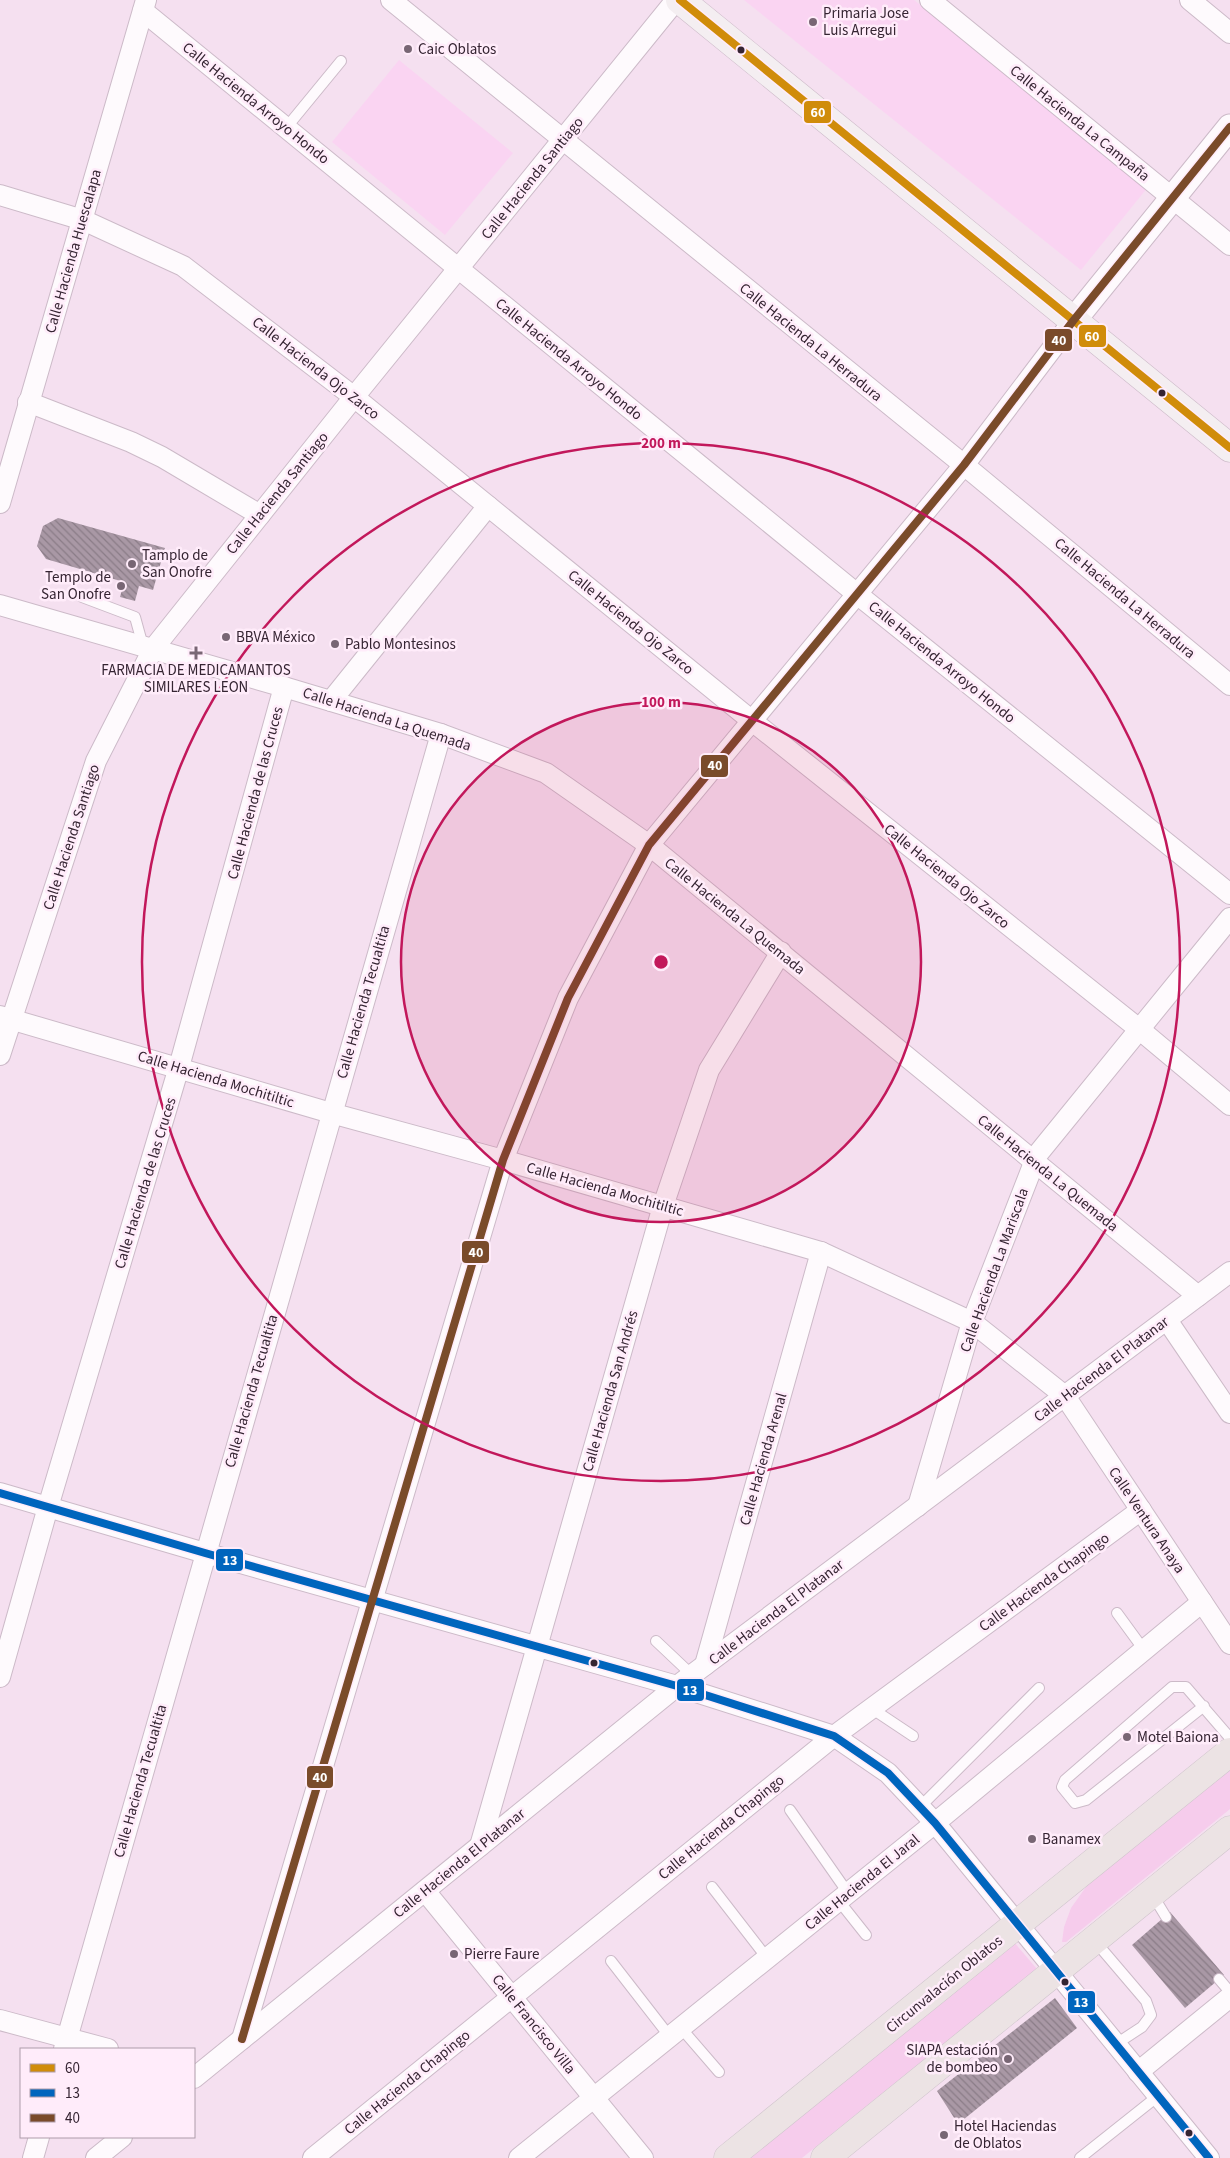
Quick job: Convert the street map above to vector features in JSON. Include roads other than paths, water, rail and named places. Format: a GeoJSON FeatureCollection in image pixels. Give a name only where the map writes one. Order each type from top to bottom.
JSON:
{"type":"FeatureCollection","features":[{"type":"Feature","properties":{"kind":"main road"},"geometry":{"type":"LineString","coordinates":[[678,0],[1230,448]]}},
{"type":"Feature","properties":{"kind":"main road","name":"Circunvalación Oblatos"},"geometry":{"type":"LineString","coordinates":[[728,2158],[1230,1752]]}},
{"type":"Feature","properties":{"kind":"main road"},"geometry":{"type":"LineString","coordinates":[[833,2155],[1230,1830]]}},
{"type":"Feature","properties":{"kind":"street","name":"Calle Hacienda La Herradura"},"geometry":{"type":"LineString","coordinates":[[391,0],[964,465],[1230,685]]}},
{"type":"Feature","properties":{"kind":"street","name":"Calle Hacienda Santiago"},"geometry":{"type":"LineString","coordinates":[[0,1055],[5,1017],[96,761],[148,648],[260,515],[678,0]]}},
{"type":"Feature","properties":{"kind":"street","name":"Calle Hacienda La Campaña"},"geometry":{"type":"LineString","coordinates":[[930,0],[1230,245]]}},
{"type":"Feature","properties":{"kind":"street"},"geometry":{"type":"LineString","coordinates":[[1190,0],[1230,33]]}},
{"type":"Feature","properties":{"kind":"street","name":"Calle Hacienda Arroyo Hondo"},"geometry":{"type":"LineString","coordinates":[[145,5],[286,128],[458,269],[857,594],[1230,894]]}},
{"type":"Feature","properties":{"kind":"street","name":"Calle Hacienda Huescalapa"},"geometry":{"type":"LineString","coordinates":[[0,503],[145,5]]}},
{"type":"Feature","properties":{"kind":"street"},"geometry":{"type":"LineString","coordinates":[[242,2040],[503,1160],[568,998],[649,845],[964,465],[1073,321],[1230,127]]}},
{"type":"Feature","properties":{"kind":"street","name":"Calle Hacienda Ojo Zarco"},"geometry":{"type":"LineString","coordinates":[[0,195],[83,220],[183,266],[354,397],[751,720],[1139,1029],[1230,1105]]}},
{"type":"Feature","properties":{"kind":"street"},"geometry":{"type":"LineString","coordinates":[[28,402],[131,442],[162,457],[260,515]]}},
{"type":"Feature","properties":{"kind":"street"},"geometry":{"type":"LineString","coordinates":[[331,701],[488,506]]}},
{"type":"Feature","properties":{"kind":"street","name":"Calle Hacienda La Quemada"},"geometry":{"type":"LineString","coordinates":[[0,606],[284,687],[440,734],[546,773],[649,845],[1198,1296]]}},
{"type":"Feature","properties":{"kind":"street","name":"Calle Hacienda de las Cruces"},"geometry":{"type":"LineString","coordinates":[[0,1677],[48,1507],[179,1067],[284,687]]}},
{"type":"Feature","properties":{"kind":"street","name":"Calle Hacienda Tecualtita"},"geometry":{"type":"LineString","coordinates":[[66,2044],[440,734]]}},
{"type":"Feature","properties":{"kind":"street","name":"Calle Hacienda La Mariscala"},"geometry":{"type":"LineString","coordinates":[[918,1506],[972,1322],[1037,1155],[1230,918]]}},
{"type":"Feature","properties":{"kind":"street","name":"Calle Hacienda San Andrés"},"geometry":{"type":"LineString","coordinates":[[480,1846],[663,1206],[708,1070],[780,952]]}},
{"type":"Feature","properties":{"kind":"street","name":"Calle Hacienda Mochitiltic"},"geometry":{"type":"LineString","coordinates":[[5,1017],[331,1113],[503,1160],[821,1252],[972,1322],[1065,1396]]}},
{"type":"Feature","properties":{"kind":"street","name":"Calle Hacienda Arenal"},"geometry":{"type":"LineString","coordinates":[[691,1675],[821,1252]]}},
{"type":"Feature","properties":{"kind":"street","name":"Calle Hacienda El Platanar"},"geometry":{"type":"LineString","coordinates":[[196,2075],[242,2040],[691,1675],[1230,1272]]}},
{"type":"Feature","properties":{"kind":"street"},"geometry":{"type":"LineString","coordinates":[[1167,1320],[1230,1413]]}},
{"type":"Feature","properties":{"kind":"street","name":"Calle Ventura Anaya"},"geometry":{"type":"LineString","coordinates":[[1065,1396],[1230,1644]]}},
{"type":"Feature","properties":{"kind":"street"},"geometry":{"type":"LineString","coordinates":[[0,1493],[537,1647],[691,1675],[834,1736],[888,1773],[920,1806],[1209,2158]]}},
{"type":"Feature","properties":{"kind":"street","name":"Calle Hacienda Chapingo"},"geometry":{"type":"LineString","coordinates":[[313,2158],[834,1736],[1141,1510]]}},
{"type":"Feature","properties":{"kind":"street","name":"Calle Hacienda El Jaral"},"geometry":{"type":"LineString","coordinates":[[519,2158],[935,1823],[1202,1602]]}},
{"type":"Feature","properties":{"kind":"street","name":"Calle Francisco Villa"},"geometry":{"type":"LineString","coordinates":[[425,1890],[643,2158]]}},
{"type":"Feature","properties":{"kind":"street"},"geometry":{"type":"LineString","coordinates":[[1138,2072],[1230,1997]]}},
{"type":"Feature","properties":{"kind":"street"},"geometry":{"type":"LineString","coordinates":[[0,2020],[66,2044],[100,2048]]}},
{"type":"Feature","properties":{"kind":"street"},"geometry":{"type":"LineString","coordinates":[[33,2158],[39,2138]]}},
{"type":"Feature","properties":{"kind":"street"},"geometry":{"type":"LineString","coordinates":[[105,2155],[121,2138]]}},
{"type":"Feature","properties":{"kind":"lane"},"geometry":{"type":"LineString","coordinates":[[286,128],[341,61]]}},
{"type":"Feature","properties":{"kind":"lane"},"geometry":{"type":"LineString","coordinates":[[82,597],[136,617],[148,648]]}},
{"type":"Feature","properties":{"kind":"lane"},"geometry":{"type":"LineString","coordinates":[[1117,1613],[1144,1650]]}},
{"type":"Feature","properties":{"kind":"lane"},"geometry":{"type":"LineString","coordinates":[[656,1641],[691,1675]]}},
{"type":"Feature","properties":{"kind":"lane"},"geometry":{"type":"LineString","coordinates":[[1204,1706],[1086,1800],[1075,1803],[1062,1787],[1065,1780],[1172,1687],[1186,1687],[1204,1706],[1230,1738]]}},
{"type":"Feature","properties":{"kind":"lane"},"geometry":{"type":"LineString","coordinates":[[920,1806],[1039,1688]]}},
{"type":"Feature","properties":{"kind":"lane"},"geometry":{"type":"LineString","coordinates":[[871,1708],[913,1736]]}},
{"type":"Feature","properties":{"kind":"lane"},"geometry":{"type":"LineString","coordinates":[[790,1810],[866,1935]]}},
{"type":"Feature","properties":{"kind":"lane"},"geometry":{"type":"LineString","coordinates":[[712,1887],[767,1958]]}},
{"type":"Feature","properties":{"kind":"lane"},"geometry":{"type":"LineString","coordinates":[[1152,1893],[1166,1916]]}},
{"type":"Feature","properties":{"kind":"lane"},"geometry":{"type":"LineString","coordinates":[[1094,1940],[1146,2001],[1151,2015],[1142,2027],[1116,2044]]}},
{"type":"Feature","properties":{"kind":"lane"},"geometry":{"type":"LineString","coordinates":[[611,1961],[676,2032],[719,2072]]}},
{"type":"Feature","properties":{"kind":"lane"},"geometry":{"type":"LineString","coordinates":[[1219,1979],[1230,1992]]}},
{"type":"Feature","properties":{"kind":"lane"},"geometry":{"type":"LineString","coordinates":[[1080,2158],[1158,2096]]}},
{"type":"Feature","properties":{"kind":"place","name":"Primaria Jose Luis Arregui"},"geometry":{"type":"Point","coordinates":[813,22]}},
{"type":"Feature","properties":{"kind":"place","name":"Caic Oblatos"},"geometry":{"type":"Point","coordinates":[408,49]}},
{"type":"Feature","properties":{"kind":"place","name":"Tamplo de San Onofre"},"geometry":{"type":"Point","coordinates":[132,564]}},
{"type":"Feature","properties":{"kind":"place","name":"Templo de San Onofre"},"geometry":{"type":"Point","coordinates":[121,586]}},
{"type":"Feature","properties":{"kind":"place","name":"BBVA México"},"geometry":{"type":"Point","coordinates":[226,637]}},
{"type":"Feature","properties":{"kind":"place","name":"Pablo Montesinos"},"geometry":{"type":"Point","coordinates":[335,644]}},
{"type":"Feature","properties":{"kind":"place","name":"FARMACIA DE MEDICAMANTOS SIMILARES LEON"},"geometry":{"type":"Point","coordinates":[196,653]}},
{"type":"Feature","properties":{"kind":"place","name":"Motel Baiona"},"geometry":{"type":"Point","coordinates":[1127,1737]}},
{"type":"Feature","properties":{"kind":"place","name":"Banamex"},"geometry":{"type":"Point","coordinates":[1032,1839]}},
{"type":"Feature","properties":{"kind":"place","name":"Pierre Faure"},"geometry":{"type":"Point","coordinates":[454,1954]}},
{"type":"Feature","properties":{"kind":"place","name":"SIAPA estación de bombeo"},"geometry":{"type":"Point","coordinates":[1008,2059]}},
{"type":"Feature","properties":{"kind":"place","name":"Hotel Haciendas de Oblatos"},"geometry":{"type":"Point","coordinates":[944,2135]}}]}
